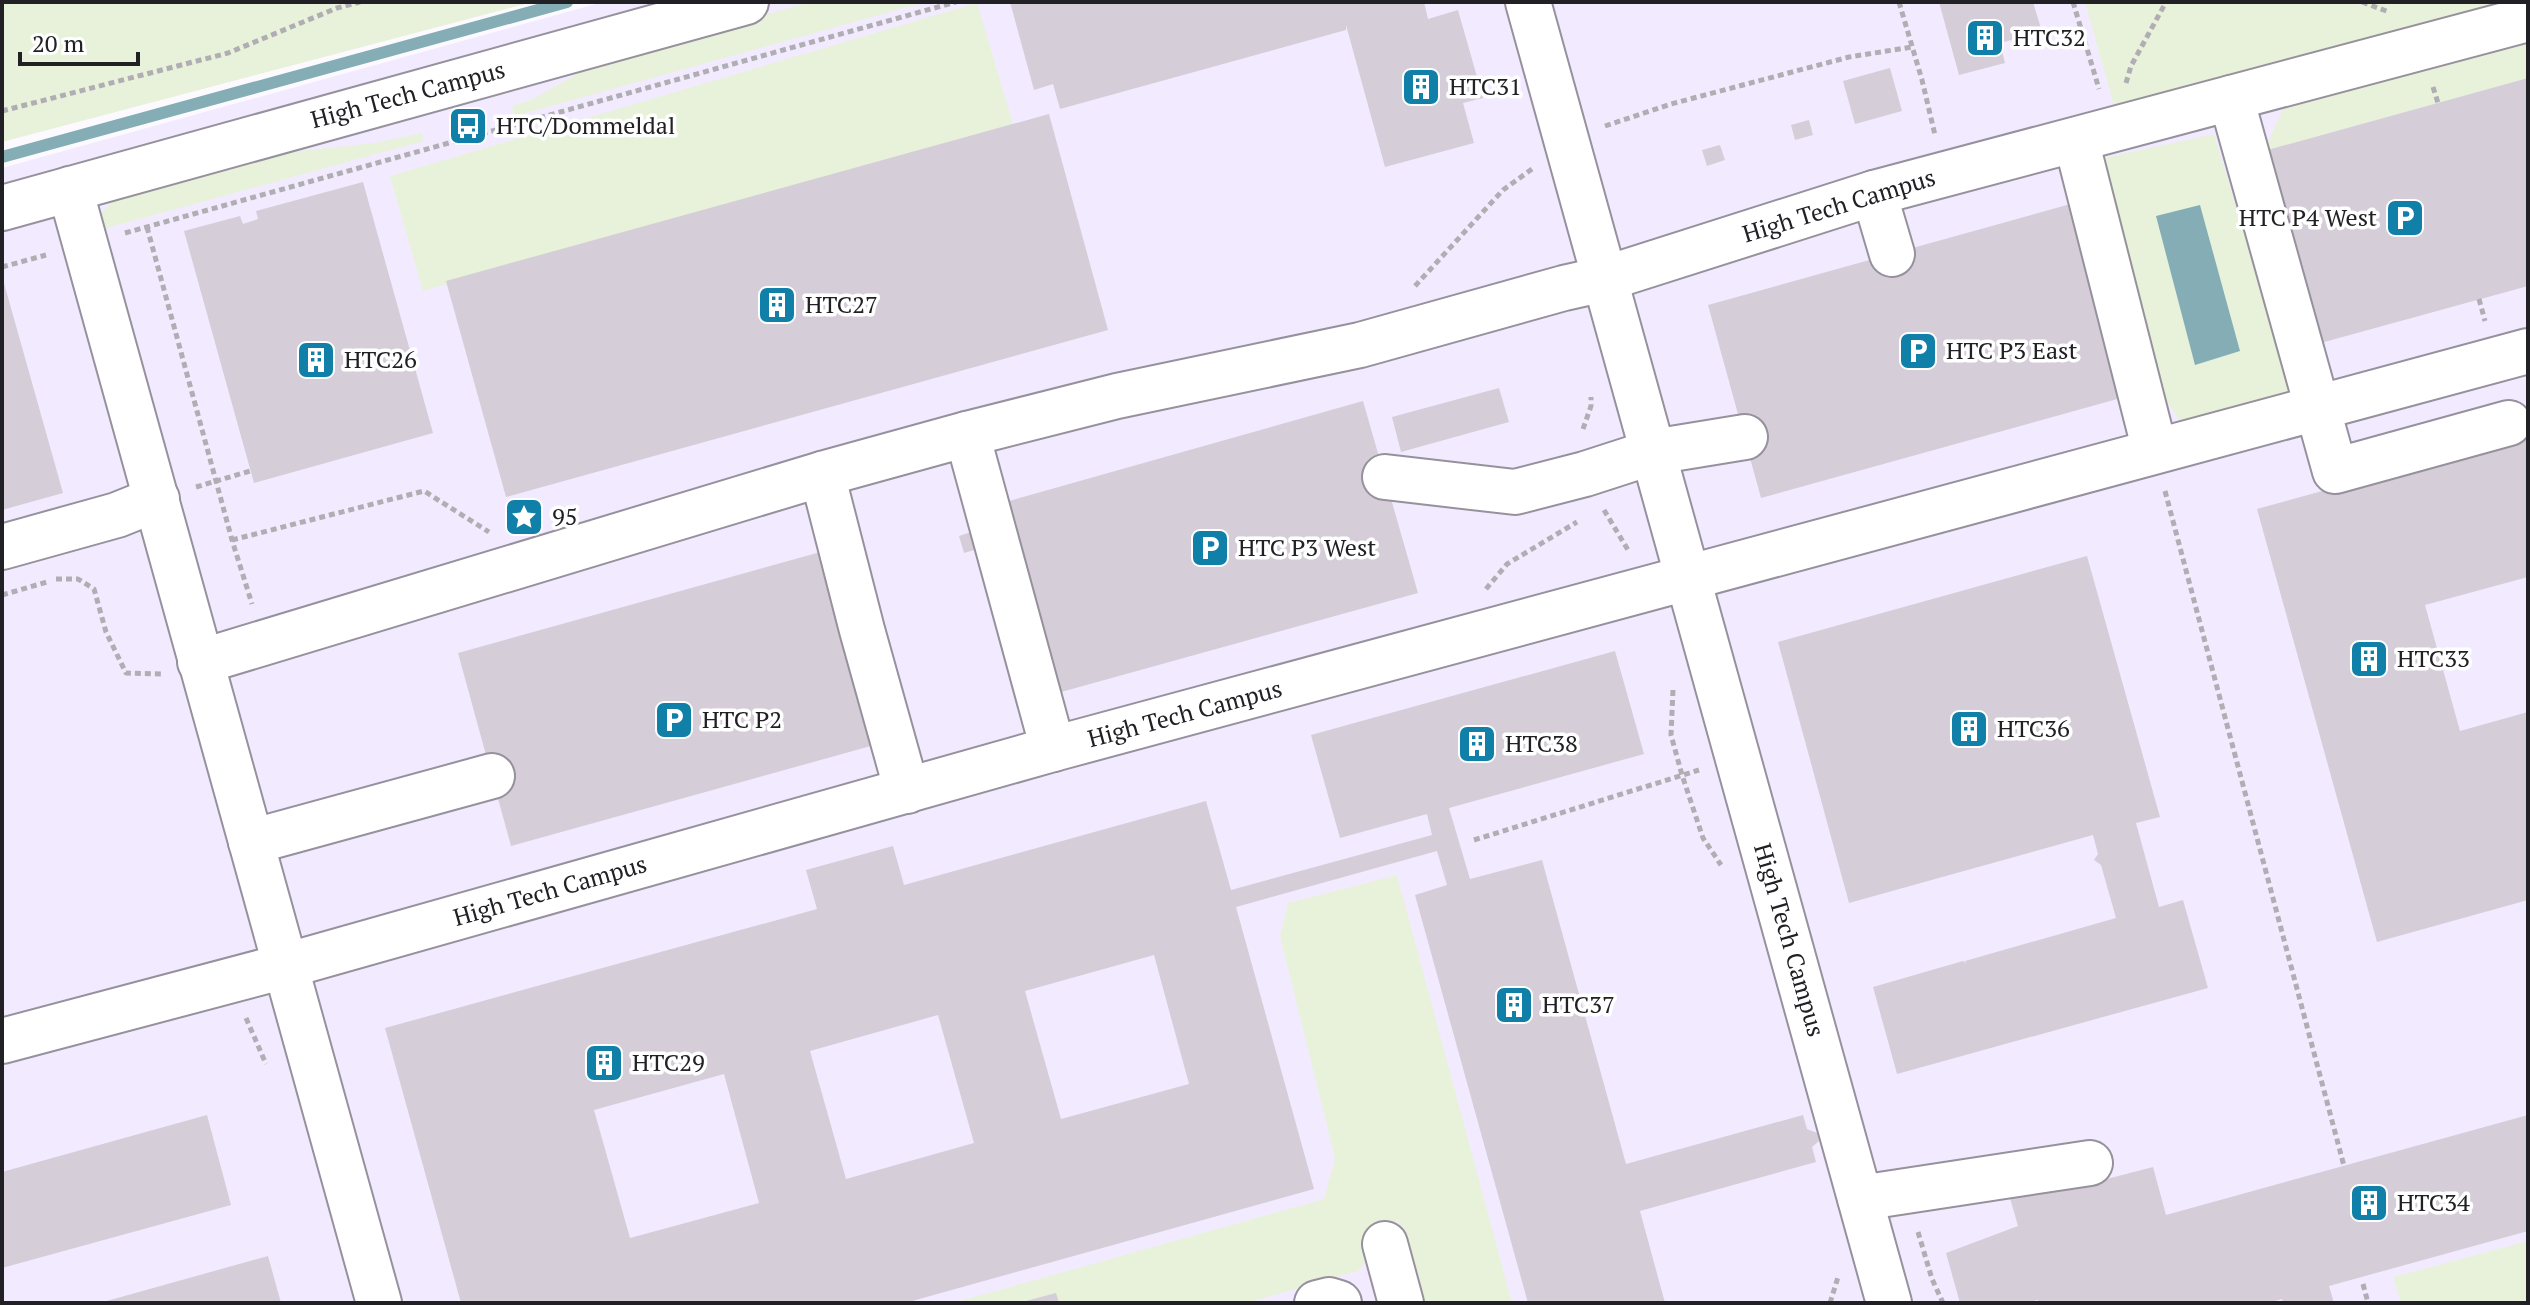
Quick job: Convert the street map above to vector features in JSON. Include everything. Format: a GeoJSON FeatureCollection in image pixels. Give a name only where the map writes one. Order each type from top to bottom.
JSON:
{"type":"FeatureCollection","features":[{"type":"Feature","properties":{"kind":"street","name":"High Tech Campus"},"geometry":{"type":"LineString","coordinates":[[2,208],[746,2]]}},
{"type":"Feature","properties":{"kind":"street","name":"High Tech Campus"},"geometry":{"type":"LineString","coordinates":[[1528,2],[1889,1303]]}},
{"type":"Feature","properties":{"kind":"street","name":"High Tech Campus"},"geometry":{"type":"LineString","coordinates":[[200,662],[822,474],[1117,396],[1360,345],[1604,279],[1874,193],[2528,19]]}},
{"type":"Feature","properties":{"kind":"street"},"geometry":{"type":"LineString","coordinates":[[2231,98],[2335,471],[2509,423]]}},
{"type":"Feature","properties":{"kind":"street"},"geometry":{"type":"LineString","coordinates":[[2094,135],[2155,451]]}},
{"type":"Feature","properties":{"kind":"street"},"geometry":{"type":"LineString","coordinates":[[70,189],[379,1303]]}},
{"type":"Feature","properties":{"kind":"street"},"geometry":{"type":"LineString","coordinates":[[1874,193],[1892,254]]}},
{"type":"Feature","properties":{"kind":"street","name":"High Tech Campus"},"geometry":{"type":"LineString","coordinates":[[2,1041],[285,966],[1053,749],[2528,351]]}},
{"type":"Feature","properties":{"kind":"street"},"geometry":{"type":"LineString","coordinates":[[967,434],[1053,749]]}},
{"type":"Feature","properties":{"kind":"street"},"geometry":{"type":"LineString","coordinates":[[1385,477],[1515,492],[1653,452],[1745,437]]}},
{"type":"Feature","properties":{"kind":"street"},"geometry":{"type":"LineString","coordinates":[[822,474],[907,791]]}},
{"type":"Feature","properties":{"kind":"street"},"geometry":{"type":"LineString","coordinates":[[2,547],[117,515],[157,499]]}},
{"type":"Feature","properties":{"kind":"street"},"geometry":{"type":"LineString","coordinates":[[251,842],[492,776]]}},
{"type":"Feature","properties":{"kind":"street"},"geometry":{"type":"LineString","coordinates":[[1860,1198],[2090,1163]]}},
{"type":"Feature","properties":{"kind":"street"},"geometry":{"type":"LineString","coordinates":[[1385,1244],[1401,1303]]}},
{"type":"Feature","properties":{"kind":"street"},"geometry":{"type":"LineString","coordinates":[[1317,1303],[1329,1300],[1339,1303]]}},
{"type":"Feature","properties":{"kind":"path"},"geometry":{"type":"LineString","coordinates":[[2,111],[228,53],[337,8],[360,2]]}},
{"type":"Feature","properties":{"kind":"path"},"geometry":{"type":"LineString","coordinates":[[87,244],[956,2]]}},
{"type":"Feature","properties":{"kind":"path"},"geometry":{"type":"LineString","coordinates":[[1899,2],[1922,80],[1942,176]]}},
{"type":"Feature","properties":{"kind":"path"},"geometry":{"type":"LineString","coordinates":[[2073,2],[2094,135]]}},
{"type":"Feature","properties":{"kind":"path"},"geometry":{"type":"LineString","coordinates":[[2094,135],[2166,2]]}},
{"type":"Feature","properties":{"kind":"path"},"geometry":{"type":"LineString","coordinates":[[147,227],[232,540],[264,643]]}},
{"type":"Feature","properties":{"kind":"path"},"geometry":{"type":"LineString","coordinates":[[2155,451],[2344,1166]]}},
{"type":"Feature","properties":{"kind":"path"},"geometry":{"type":"LineString","coordinates":[[157,499],[250,471]]}},
{"type":"Feature","properties":{"kind":"path"},"geometry":{"type":"LineString","coordinates":[[232,540],[424,491],[536,561]]}},
{"type":"Feature","properties":{"kind":"path"},"geometry":{"type":"LineString","coordinates":[[1451,643],[1464,615],[1507,564],[1589,515]]}},
{"type":"Feature","properties":{"kind":"path"},"geometry":{"type":"LineString","coordinates":[[2,595],[60,578],[78,579],[94,589],[106,632],[126,673],[164,675],[200,662]]}},
{"type":"Feature","properties":{"kind":"path"},"geometry":{"type":"LineString","coordinates":[[1474,840],[1738,758]]}},
{"type":"Feature","properties":{"kind":"path"},"geometry":{"type":"LineString","coordinates":[[1905,1191],[1932,1279],[1943,1303]]}},
{"type":"Feature","properties":{"kind":"path"},"geometry":{"type":"LineString","coordinates":[[2363,1284],[2368,1303]]}},
{"type":"Feature","properties":{"kind":"shaded area"},"geometry":{"type":"Polygon","coordinates":[[[603,2],[2528,2],[2528,1303],[2,1303],[2,168],[603,2]]]}},
{"type":"Feature","properties":{"kind":"green space"},"geometry":{"type":"Polygon","coordinates":[[[2,2],[533,2],[2,142],[2,2]]]}},
{"type":"Feature","properties":{"kind":"green space"},"geometry":{"type":"Polygon","coordinates":[[[811,2],[926,2],[515,116],[512,106],[531,100],[604,59],[811,2]]]}},
{"type":"Feature","properties":{"kind":"green space"},"geometry":{"type":"Polygon","coordinates":[[[2085,2],[2528,2],[2116,113],[2085,2]]]}},
{"type":"Feature","properties":{"kind":"green space"},"geometry":{"type":"Polygon","coordinates":[[[977,3],[1013,124],[423,291],[390,176],[977,3]]]}},
{"type":"Feature","properties":{"kind":"green space"},"geometry":{"type":"Polygon","coordinates":[[[2528,40],[2528,78],[2264,151],[2284,107],[2528,40]]]}},
{"type":"Feature","properties":{"kind":"green space"},"geometry":{"type":"Polygon","coordinates":[[[422,133],[424,141],[99,230],[102,213],[118,195],[281,153],[375,143],[422,133]]]}},
{"type":"Feature","properties":{"kind":"green space"},"geometry":{"type":"Polygon","coordinates":[[[2214,134],[2293,397],[2181,423],[2156,384],[2094,160],[2214,134]]]}},
{"type":"Feature","properties":{"kind":"green space"},"geometry":{"type":"Polygon","coordinates":[[[1397,875],[1512,1303],[1419,1303],[1398,1219],[1358,1271],[1247,1303],[953,1303],[1324,1199],[1335,1158],[1280,936],[1288,903],[1397,875]]]}},
{"type":"Feature","properties":{"kind":"green space"},"geometry":{"type":"Polygon","coordinates":[[[2528,1241],[2528,1303],[2401,1303],[2393,1277],[2528,1241]]]}},
{"type":"Feature","properties":{"kind":"water"},"geometry":{"type":"Polygon","coordinates":[[[2200,205],[2240,351],[2195,365],[2156,216],[2200,205]]]}},
{"type":"Feature","properties":{"kind":"building","name":"HTC31"},"geometry":{"type":"Polygon","coordinates":[[[1010,2],[1424,2],[1428,19],[1458,10],[1483,98],[1463,103],[1474,143],[1385,167],[1346,25],[1346,30],[1060,109],[1053,84],[1034,90],[1010,2]]]}},
{"type":"Feature","properties":{"kind":"building","name":"HTC32"},"geometry":{"type":"Polygon","coordinates":[[[1939,2],[2033,2],[2042,32],[2000,43],[2005,63],[1959,75],[1939,2]]]}},
{"type":"Feature","properties":{"kind":"building"},"geometry":{"type":"Polygon","coordinates":[[[1890,68],[1902,111],[1855,124],[1843,81],[1890,68]]]}},
{"type":"Feature","properties":{"kind":"building","name":"HTC P4 West"},"geometry":{"type":"Polygon","coordinates":[[[2528,78],[2528,286],[2317,344],[2264,151],[2528,78]]]}},
{"type":"Feature","properties":{"kind":"building","name":"HTC27"},"geometry":{"type":"Polygon","coordinates":[[[1049,114],[1108,330],[506,497],[446,281],[1049,114]]]}},
{"type":"Feature","properties":{"kind":"building"},"geometry":{"type":"Polygon","coordinates":[[[1809,120],[1813,135],[1795,140],[1791,125],[1809,120]]]}},
{"type":"Feature","properties":{"kind":"building"},"geometry":{"type":"Polygon","coordinates":[[[1720,145],[1725,160],[1707,166],[1702,150],[1720,145]]]}},
{"type":"Feature","properties":{"kind":"building","name":"HTC26"},"geometry":{"type":"Polygon","coordinates":[[[363,182],[433,433],[254,483],[184,231],[240,216],[243,224],[258,219],[256,211],[363,182]]]}},
{"type":"Feature","properties":{"kind":"building","name":"HTC P3 East"},"geometry":{"type":"Polygon","coordinates":[[[2074,203],[2128,396],[1761,498],[1708,305],[2074,203]]]}},
{"type":"Feature","properties":{"kind":"building"},"geometry":{"type":"Polygon","coordinates":[[[2,276],[63,493],[2,510],[2,276]]]}},
{"type":"Feature","properties":{"kind":"building"},"geometry":{"type":"Polygon","coordinates":[[[1499,388],[1509,422],[1401,452],[1392,417],[1499,388]]]}},
{"type":"Feature","properties":{"kind":"building","name":"HTC P3 West"},"geometry":{"type":"Polygon","coordinates":[[[1363,401],[1418,593],[1054,694],[1002,503],[1363,401]]]}},
{"type":"Feature","properties":{"kind":"building","name":"HTC33"},"geometry":{"type":"Polygon","coordinates":[[[2528,434],[2528,577],[2425,605],[2460,731],[2528,712],[2528,900],[2377,942],[2257,509],[2528,434]]]}},
{"type":"Feature","properties":{"kind":"building"},"geometry":{"type":"Polygon","coordinates":[[[975,531],[981,548],[964,553],[959,536],[975,531]]]}},
{"type":"Feature","properties":{"kind":"building","name":"HTC P2"},"geometry":{"type":"Polygon","coordinates":[[[824,551],[878,744],[511,846],[458,653],[824,551]]]}},
{"type":"Feature","properties":{"kind":"building","name":"HTC36"},"geometry":{"type":"Polygon","coordinates":[[[2087,556],[2160,817],[2136,823],[2159,907],[2183,900],[2208,988],[1897,1074],[1873,987],[2116,918],[2101,865],[2094,860],[2098,854],[2093,835],[1849,903],[1778,642],[2087,556]]]}},
{"type":"Feature","properties":{"kind":"building","name":"HTC29"},"geometry":{"type":"Polygon","coordinates":[[[1615,651],[1644,754],[1449,808],[1470,879],[1542,860],[1626,1164],[1803,1115],[1807,1129],[1817,1133],[1819,1141],[1812,1147],[1816,1162],[1640,1211],[1665,1303],[1528,1303],[1415,895],[1447,885],[1437,851],[1236,907],[1314,1189],[905,1303],[461,1303],[385,1028],[817,909],[806,870],[893,846],[904,885],[1206,801],[1231,890],[1432,835],[1427,814],[1340,838],[1311,735],[1615,651]],[[1154,955],[1025,991],[1061,1119],[1189,1084],[1154,955]],[[938,1015],[810,1051],[846,1179],[974,1143],[938,1015]],[[724,1074],[594,1110],[630,1238],[759,1203],[724,1074]]]}},
{"type":"Feature","properties":{"kind":"building"},"geometry":{"type":"Polygon","coordinates":[[[207,1115],[231,1205],[2,1268],[2,1172],[207,1115]]]}},
{"type":"Feature","properties":{"kind":"building","name":"HTC34"},"geometry":{"type":"Polygon","coordinates":[[[2528,1115],[2528,1231],[2329,1286],[2334,1303],[2283,1303],[2282,1299],[2268,1303],[2038,1303],[2038,1300],[1960,1303],[1946,1253],[2018,1226],[2008,1191],[2107,1179],[2153,1167],[2166,1215],[2528,1115]]]}},
{"type":"Feature","properties":{"kind":"building"},"geometry":{"type":"Polygon","coordinates":[[[268,1256],[281,1303],[103,1303],[103,1302],[268,1256]]]}},
{"type":"Feature","properties":{"kind":"building"},"geometry":{"type":"Polygon","coordinates":[[[1056,1293],[1059,1303],[1022,1303],[1022,1302],[1056,1293]]]}},
{"type":"Feature","properties":{"kind":"waterway"},"geometry":{"type":"LineString","coordinates":[[2,157],[567,2]]}},
{"type":"Feature","properties":{"kind":"place","name":"HTC32"},"geometry":{"type":"Point","coordinates":[1985,38]}},
{"type":"Feature","properties":{"kind":"place","name":"HTC31"},"geometry":{"type":"Point","coordinates":[1421,87]}},
{"type":"Feature","properties":{"kind":"place","name":"HTC/Dommeldal"},"geometry":{"type":"Point","coordinates":[468,126]}},
{"type":"Feature","properties":{"kind":"place","name":"HTC P4 West"},"geometry":{"type":"Point","coordinates":[2405,218]}},
{"type":"Feature","properties":{"kind":"place","name":"HTC27"},"geometry":{"type":"Point","coordinates":[777,305]}},
{"type":"Feature","properties":{"kind":"place","name":"HTC P3 East"},"geometry":{"type":"Point","coordinates":[1918,351]}},
{"type":"Feature","properties":{"kind":"place","name":"HTC26"},"geometry":{"type":"Point","coordinates":[316,360]}},
{"type":"Feature","properties":{"kind":"place","name":"95"},"geometry":{"type":"Point","coordinates":[524,517]}},
{"type":"Feature","properties":{"kind":"place","name":"HTC P3 West"},"geometry":{"type":"Point","coordinates":[1210,548]}},
{"type":"Feature","properties":{"kind":"place","name":"HTC33"},"geometry":{"type":"Point","coordinates":[2369,659]}},
{"type":"Feature","properties":{"kind":"place","name":"HTC P2"},"geometry":{"type":"Point","coordinates":[674,720]}},
{"type":"Feature","properties":{"kind":"place","name":"HTC36"},"geometry":{"type":"Point","coordinates":[1969,729]}},
{"type":"Feature","properties":{"kind":"place","name":"HTC38"},"geometry":{"type":"Point","coordinates":[1477,744]}},
{"type":"Feature","properties":{"kind":"place","name":"HTC37"},"geometry":{"type":"Point","coordinates":[1514,1005]}},
{"type":"Feature","properties":{"kind":"place","name":"HTC29"},"geometry":{"type":"Point","coordinates":[604,1063]}},
{"type":"Feature","properties":{"kind":"place","name":"HTC34"},"geometry":{"type":"Point","coordinates":[2369,1203]}}]}
